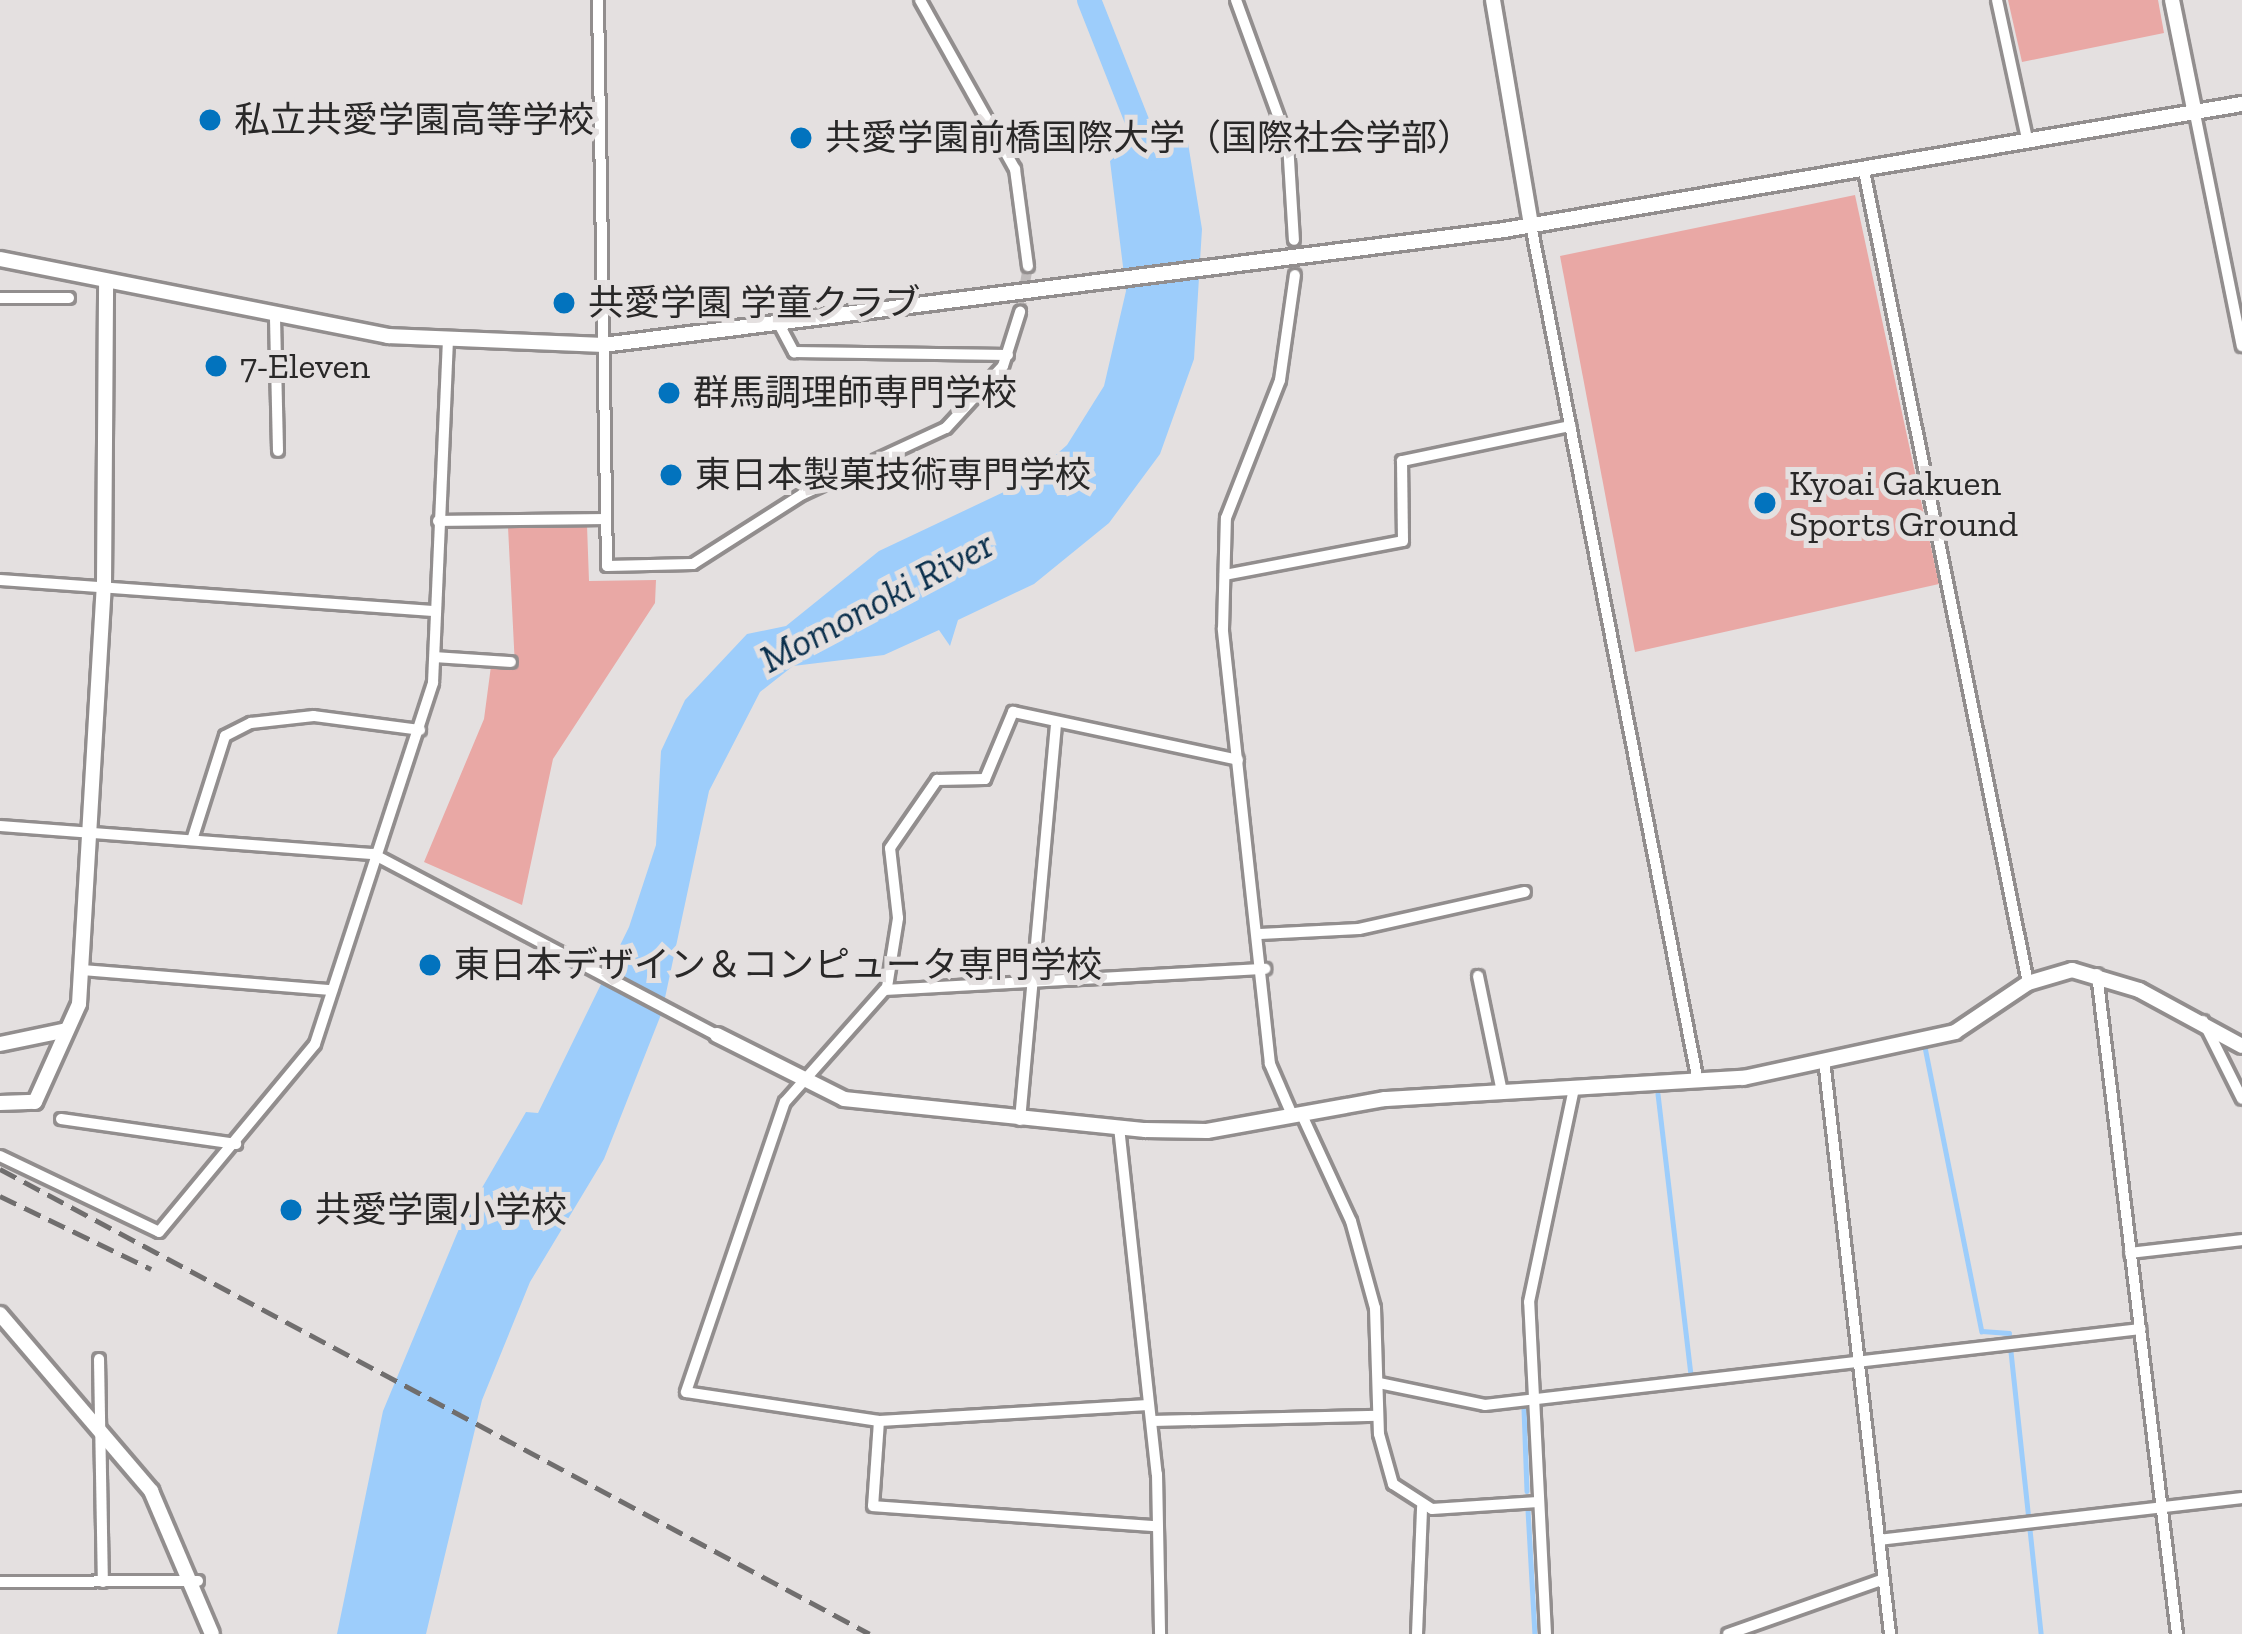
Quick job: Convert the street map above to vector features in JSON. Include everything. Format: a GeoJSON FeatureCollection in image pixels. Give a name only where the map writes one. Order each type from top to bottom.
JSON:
{"type":"FeatureCollection","features":[{"type":"Feature","properties":{"kind":"street"},"geometry":{"type":"LineString","coordinates":[[598,0],[602,519],[607,566],[693,563],[803,494],[946,428],[1008,355],[1019,312]]}},
{"type":"Feature","properties":{"kind":"street"},"geometry":{"type":"LineString","coordinates":[[920,0],[1010,158],[1028,266]]}},
{"type":"Feature","properties":{"kind":"street"},"geometry":{"type":"LineString","coordinates":[[1236,0],[1288,143],[1294,240]]}},
{"type":"Feature","properties":{"kind":"street"},"geometry":{"type":"LineString","coordinates":[[1493,0],[1531,225],[1698,1082]]}},
{"type":"Feature","properties":{"kind":"street"},"geometry":{"type":"LineString","coordinates":[[1997,0],[2027,139]]}},
{"type":"Feature","properties":{"kind":"street"},"geometry":{"type":"LineString","coordinates":[[2172,0],[2242,346]]}},
{"type":"Feature","properties":{"kind":"street"},"geometry":{"type":"LineString","coordinates":[[0,259],[275,318],[448,342],[603,345],[780,326],[1531,225],[2242,104]]}},
{"type":"Feature","properties":{"kind":"street"},"geometry":{"type":"LineString","coordinates":[[1864,171],[2028,983]]}},
{"type":"Feature","properties":{"kind":"street"},"geometry":{"type":"LineString","coordinates":[[1295,275],[1280,380],[1228,510],[1225,575],[1238,760],[1264,969],[1270,1064],[1358,1241],[1387,1472],[1422,1508],[1417,1634]]}},
{"type":"Feature","properties":{"kind":"street"},"geometry":{"type":"LineString","coordinates":[[0,1102],[35,1102],[76,1016],[104,584],[106,282]]}},
{"type":"Feature","properties":{"kind":"street"},"geometry":{"type":"LineString","coordinates":[[0,298],[69,298]]}},
{"type":"Feature","properties":{"kind":"street"},"geometry":{"type":"LineString","coordinates":[[275,318],[278,451]]}},
{"type":"Feature","properties":{"kind":"street"},"geometry":{"type":"LineString","coordinates":[[780,326],[794,352],[1008,355]]}},
{"type":"Feature","properties":{"kind":"street"},"geometry":{"type":"LineString","coordinates":[[0,1156],[159,1232],[305,1060],[332,990],[373,854],[421,730],[435,657],[448,342]]}},
{"type":"Feature","properties":{"kind":"street"},"geometry":{"type":"LineString","coordinates":[[1225,575],[1403,541],[1402,461],[1570,425]]}},
{"type":"Feature","properties":{"kind":"street"},"geometry":{"type":"LineString","coordinates":[[438,520],[602,519]]}},
{"type":"Feature","properties":{"kind":"street"},"geometry":{"type":"LineString","coordinates":[[0,580],[435,611]]}},
{"type":"Feature","properties":{"kind":"street"},"geometry":{"type":"LineString","coordinates":[[435,657],[511,662]]}},
{"type":"Feature","properties":{"kind":"street"},"geometry":{"type":"LineString","coordinates":[[1148,1405],[879,1421],[686,1392],[785,1102],[885,990],[898,918],[893,840],[937,779],[985,779],[1013,712],[1056,728],[1118,729],[1238,760]]}},
{"type":"Feature","properties":{"kind":"street"},"geometry":{"type":"LineString","coordinates":[[193,837],[225,736],[251,722],[314,716],[421,730]]}},
{"type":"Feature","properties":{"kind":"street"},"geometry":{"type":"LineString","coordinates":[[1020,1120],[1027,990],[1056,728]]}},
{"type":"Feature","properties":{"kind":"street"},"geometry":{"type":"LineString","coordinates":[[0,826],[373,854],[844,1100],[1020,1120],[1207,1131],[1296,1114],[1502,1092],[1698,1082],[1955,1032],[2028,983],[2097,974],[2203,1021],[2242,1046]]}},
{"type":"Feature","properties":{"kind":"street"},"geometry":{"type":"LineString","coordinates":[[1260,934],[1359,929],[1525,892]]}},
{"type":"Feature","properties":{"kind":"street"},"geometry":{"type":"LineString","coordinates":[[885,990],[1027,990],[1264,969]]}},
{"type":"Feature","properties":{"kind":"street"},"geometry":{"type":"LineString","coordinates":[[81,970],[332,990]]}},
{"type":"Feature","properties":{"kind":"street"},"geometry":{"type":"LineString","coordinates":[[2097,974],[2177,1634]]}},
{"type":"Feature","properties":{"kind":"street"},"geometry":{"type":"LineString","coordinates":[[1478,976],[1502,1092]]}},
{"type":"Feature","properties":{"kind":"street"},"geometry":{"type":"LineString","coordinates":[[0,1044],[52,1041],[76,1016]]}},
{"type":"Feature","properties":{"kind":"street"},"geometry":{"type":"LineString","coordinates":[[2203,1021],[2242,1099]]}},
{"type":"Feature","properties":{"kind":"street"},"geometry":{"type":"LineString","coordinates":[[1824,1060],[1890,1634]]}},
{"type":"Feature","properties":{"kind":"street"},"geometry":{"type":"LineString","coordinates":[[1546,1634],[1529,1302],[1574,1088]]}},
{"type":"Feature","properties":{"kind":"street"},"geometry":{"type":"LineString","coordinates":[[61,1119],[236,1144]]}},
{"type":"Feature","properties":{"kind":"street"},"geometry":{"type":"LineString","coordinates":[[1119,1127],[1152,1421],[1160,1634]]}},
{"type":"Feature","properties":{"kind":"street"},"geometry":{"type":"LineString","coordinates":[[2131,1253],[2242,1240]]}},
{"type":"Feature","properties":{"kind":"street"},"geometry":{"type":"LineString","coordinates":[[0,1314],[98,1423],[151,1491],[198,1582],[212,1634]]}},
{"type":"Feature","properties":{"kind":"street"},"geometry":{"type":"LineString","coordinates":[[1378,1383],[1478,1405],[2141,1329]]}},
{"type":"Feature","properties":{"kind":"street"},"geometry":{"type":"LineString","coordinates":[[99,1359],[103,1582]]}},
{"type":"Feature","properties":{"kind":"street"},"geometry":{"type":"LineString","coordinates":[[1152,1421],[1378,1417]]}},
{"type":"Feature","properties":{"kind":"street"},"geometry":{"type":"LineString","coordinates":[[879,1421],[874,1506],[1154,1526]]}},
{"type":"Feature","properties":{"kind":"street"},"geometry":{"type":"LineString","coordinates":[[1879,1540],[2242,1498]]}},
{"type":"Feature","properties":{"kind":"street"},"geometry":{"type":"LineString","coordinates":[[1422,1508],[1538,1502]]}},
{"type":"Feature","properties":{"kind":"street"},"geometry":{"type":"LineString","coordinates":[[1728,1634],[1884,1579]]}},
{"type":"Feature","properties":{"kind":"street"},"geometry":{"type":"LineString","coordinates":[[0,1582],[198,1582]]}},
{"type":"Feature","properties":{"kind":"shaded area"},"geometry":{"type":"Polygon","coordinates":[[[2008,0],[2158,0],[2164,33],[2022,62],[2008,0]]]}},
{"type":"Feature","properties":{"kind":"shaded area","name":"Kyoai Gakuen Sports Ground"},"geometry":{"type":"Polygon","coordinates":[[[1855,195],[1939,584],[1635,652],[1560,256],[1855,195]]]}},
{"type":"Feature","properties":{"kind":"shaded area"},"geometry":{"type":"Polygon","coordinates":[[[587,525],[589,581],[656,580],[655,603],[553,759],[522,905],[424,862],[484,719],[491,666],[515,667],[508,527],[587,525]]]}},
{"type":"Feature","properties":{"kind":"water"},"geometry":{"type":"Polygon","coordinates":[[[1152,124],[1188,143],[1202,229],[1194,359],[1160,454],[1109,523],[1034,584],[958,620],[950,646],[939,630],[884,655],[793,666],[760,692],[709,791],[662,1012],[604,1159],[530,1282],[482,1400],[426,1634],[337,1634],[383,1411],[461,1224],[526,1112],[538,1113],[629,927],[656,845],[661,751],[685,700],[747,634],[786,626],[879,551],[1025,482],[1067,445],[1104,386],[1126,291],[1110,161],[1152,124]]]}},
{"type":"Feature","properties":{"kind":"waterway","name":"Momonoki River"},"geometry":{"type":"LineString","coordinates":[[1089,0],[1152,159]]}},
{"type":"Feature","properties":{"kind":"waterway"},"geometry":{"type":"LineString","coordinates":[[1925,1047],[1982,1331],[2009,1333],[2041,1634]]}},
{"type":"Feature","properties":{"kind":"waterway"},"geometry":{"type":"LineString","coordinates":[[1658,1094],[1691,1373]]}},
{"type":"Feature","properties":{"kind":"waterway"},"geometry":{"type":"LineString","coordinates":[[1524,1409],[1527,1491]]}},
{"type":"Feature","properties":{"kind":"waterway"},"geometry":{"type":"LineString","coordinates":[[1528,1510],[1535,1634]]}},
{"type":"Feature","properties":{"kind":"tunnel"},"geometry":{"type":"LineString","coordinates":[[1020,312],[1028,266]]}},
{"type":"Feature","properties":{"kind":"railway"},"geometry":{"type":"LineString","coordinates":[[0,1169],[870,1634]]}},
{"type":"Feature","properties":{"kind":"railway"},"geometry":{"type":"LineString","coordinates":[[0,1196],[151,1269]]}},
{"type":"Feature","properties":{"kind":"place","name":"私立共愛学園高等学校"},"geometry":{"type":"Point","coordinates":[210,120]}},
{"type":"Feature","properties":{"kind":"place","name":"共愛学園前橋国際大学（国際社会学部）"},"geometry":{"type":"Point","coordinates":[801,138]}},
{"type":"Feature","properties":{"kind":"place","name":"共愛学園 学童クラブ"},"geometry":{"type":"Point","coordinates":[564,303]}},
{"type":"Feature","properties":{"kind":"place","name":"7-Eleven"},"geometry":{"type":"Point","coordinates":[216,366]}},
{"type":"Feature","properties":{"kind":"place","name":"群馬調理師専門学校"},"geometry":{"type":"Point","coordinates":[669,393]}},
{"type":"Feature","properties":{"kind":"place","name":"東日本製菓技術専門学校"},"geometry":{"type":"Point","coordinates":[671,475]}},
{"type":"Feature","properties":{"kind":"place","name":"Kyoai Gakuen Sports Ground"},"geometry":{"type":"Point","coordinates":[1765,503]}},
{"type":"Feature","properties":{"kind":"place","name":"東日本デザイン＆コンピュータ専門学校"},"geometry":{"type":"Point","coordinates":[430,965]}},
{"type":"Feature","properties":{"kind":"place","name":"共愛学園小学校"},"geometry":{"type":"Point","coordinates":[291,1210]}}]}
